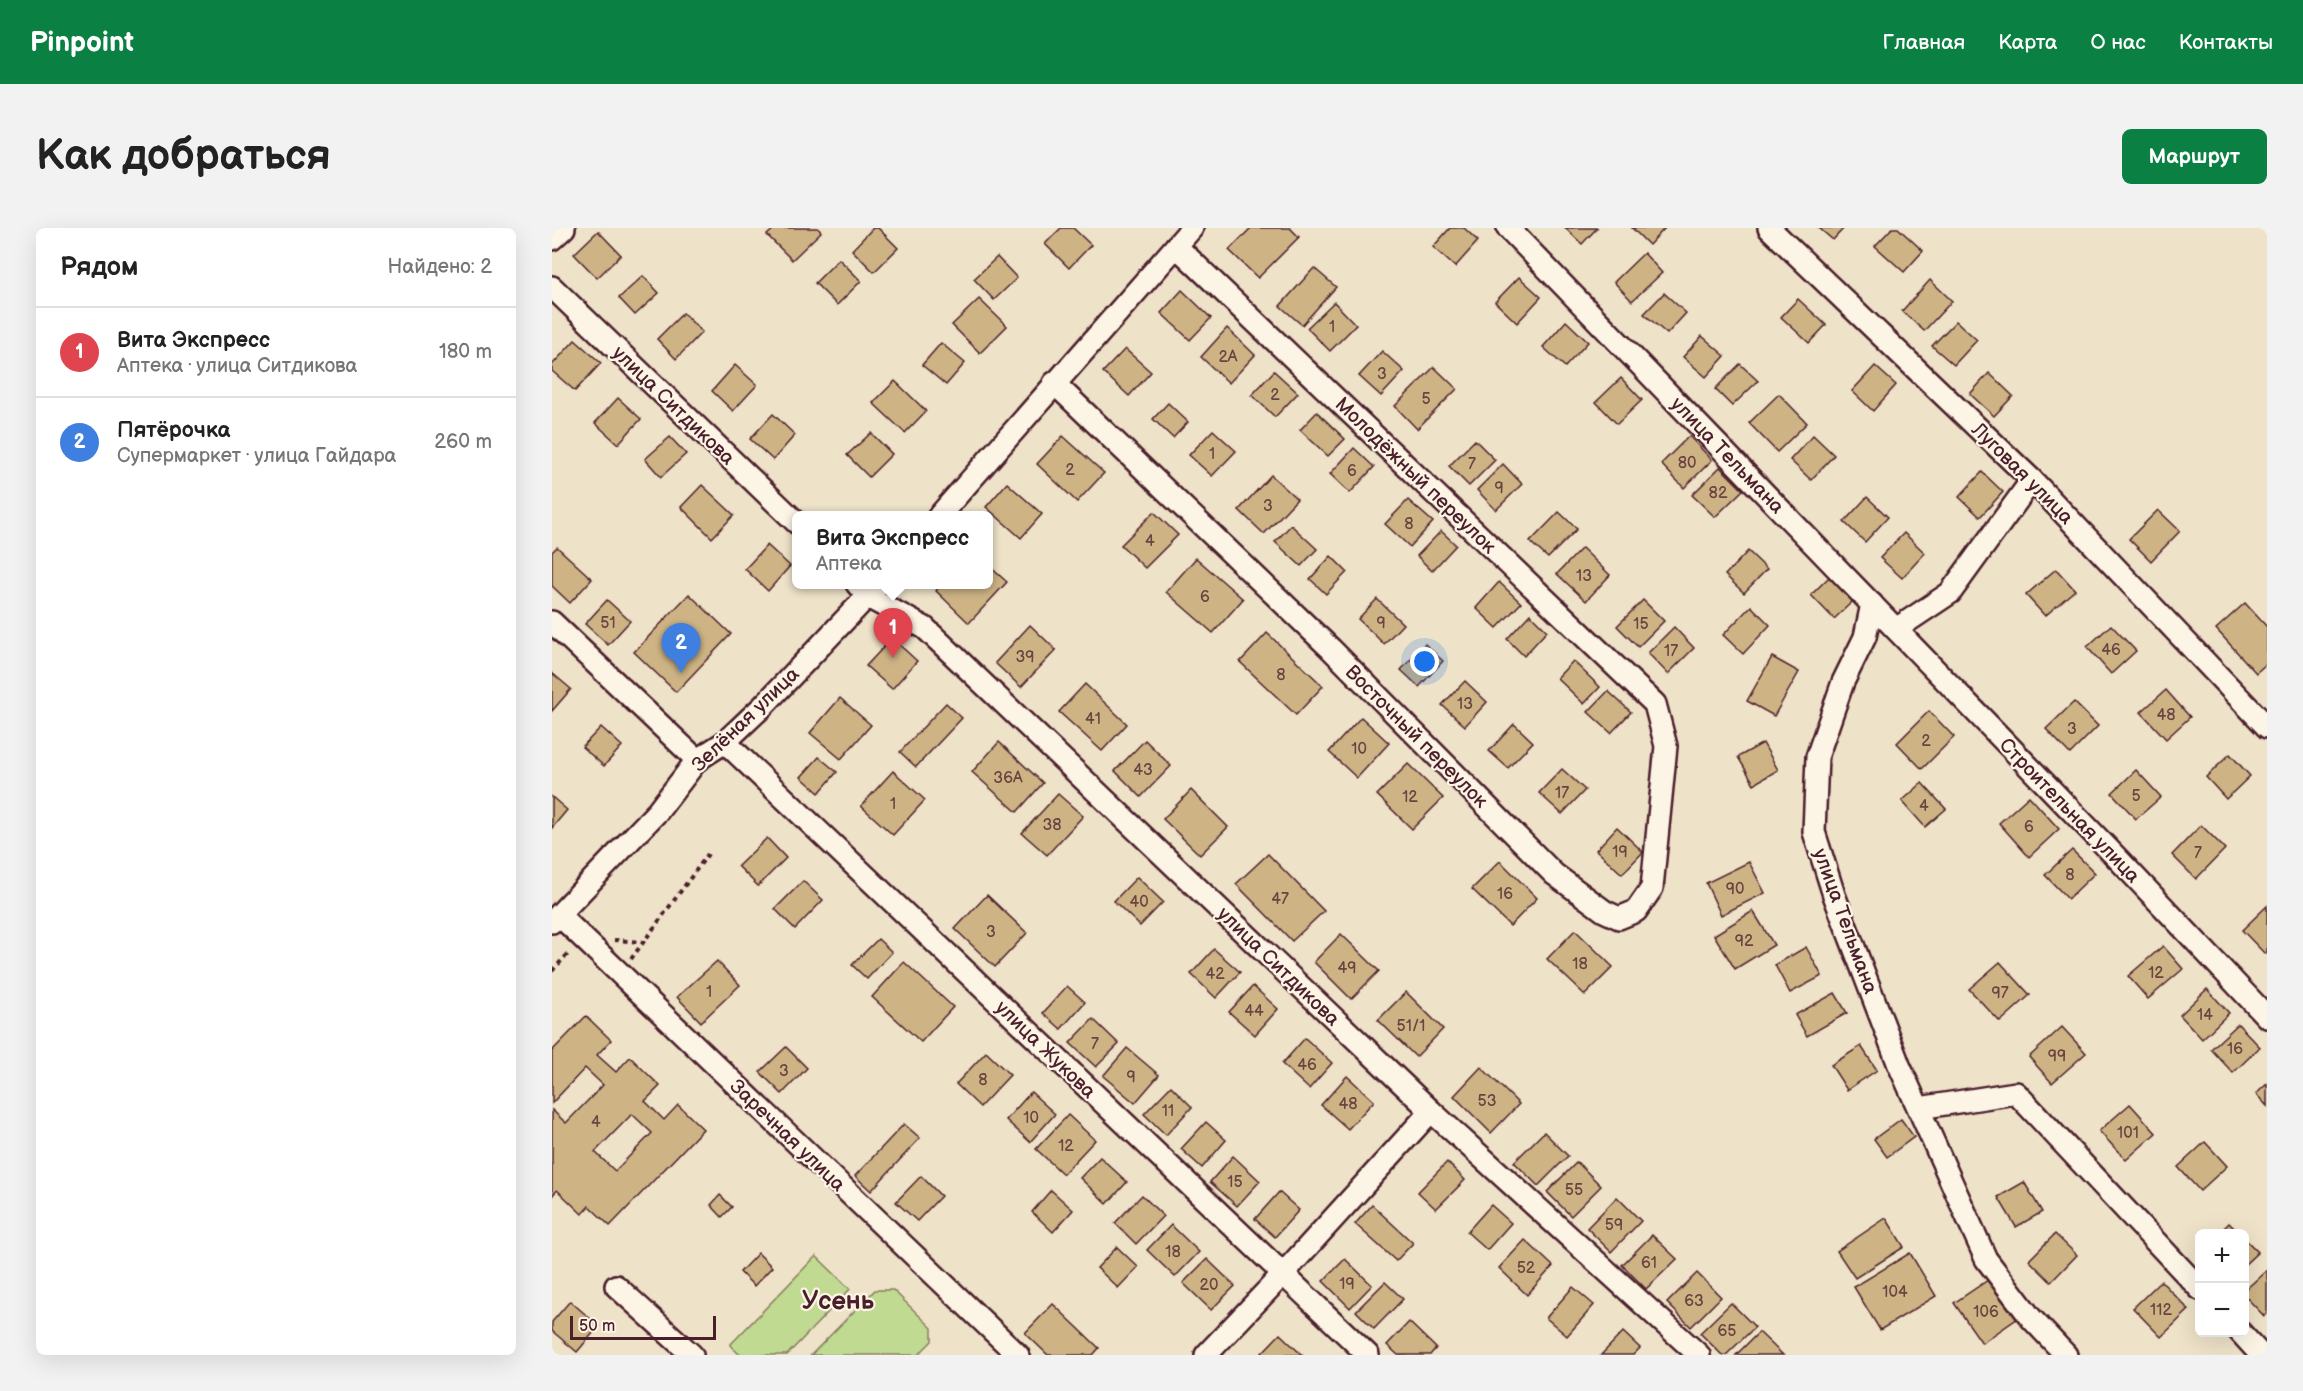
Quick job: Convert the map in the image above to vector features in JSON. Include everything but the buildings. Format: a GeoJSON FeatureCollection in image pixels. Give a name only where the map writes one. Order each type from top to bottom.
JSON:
{"type":"FeatureCollection","features":[{"type":"Feature","properties":{"kind":"street"},"geometry":{"type":"LineString","coordinates":[[552,239],[564,228]]}},
{"type":"Feature","properties":{"kind":"street"},"geometry":{"type":"LineString","coordinates":[[943,511],[1192,228]]}},
{"type":"Feature","properties":{"kind":"street","name":"улица Тельмана"},"geometry":{"type":"LineString","coordinates":[[1508,228],[1872,604],[1865,636],[1843,682],[1817,757],[1814,832],[1834,895],[1899,1065],[1986,1259],[2031,1318],[2066,1355]]}},
{"type":"Feature","properties":{"kind":"street","name":"Луговая улица"},"geometry":{"type":"LineString","coordinates":[[1769,228],[2032,480],[2267,728]]}},
{"type":"Feature","properties":{"kind":"street","name":"Молодёжный переулок"},"geometry":{"type":"LineString","coordinates":[[1176,246],[1655,704]]}},
{"type":"Feature","properties":{"kind":"street","name":"улица Ситдикова"},"geometry":{"type":"LineString","coordinates":[[552,287],[792,518]]}},
{"type":"Feature","properties":{"kind":"street","name":"Восточный переулок"},"geometry":{"type":"LineString","coordinates":[[1054,383],[1331,650],[1554,874],[1604,911],[1619,918],[1636,911],[1652,888],[1666,746],[1655,704]]}},
{"type":"Feature","properties":{"kind":"street"},"geometry":{"type":"LineString","coordinates":[[1896,629],[1950,593],[2032,480]]}},
{"type":"Feature","properties":{"kind":"street","name":"улица Ситдикова"},"geometry":{"type":"LineString","coordinates":[[868,589],[924,628],[1431,1111],[1699,1355]]}},
{"type":"Feature","properties":{"kind":"street","name":"Зелёная улица"},"geometry":{"type":"LineString","coordinates":[[555,918],[658,811],[698,760],[725,742],[763,706],[868,589]]}},
{"type":"Feature","properties":{"kind":"street","name":"Строительная улица"},"geometry":{"type":"LineString","coordinates":[[1872,604],[2267,1017]]}},
{"type":"Feature","properties":{"kind":"street"},"geometry":{"type":"LineString","coordinates":[[552,622],[698,760]]}},
{"type":"Feature","properties":{"kind":"street","name":"улица Жукова"},"geometry":{"type":"LineString","coordinates":[[725,742],[1368,1355]]}},
{"type":"Feature","properties":{"kind":"street","name":"Заречная улица"},"geometry":{"type":"LineString","coordinates":[[555,918],[583,939],[1018,1355]]}},
{"type":"Feature","properties":{"kind":"street"},"geometry":{"type":"LineString","coordinates":[[1919,1108],[2016,1093],[2195,1285]]}},
{"type":"Feature","properties":{"kind":"street"},"geometry":{"type":"LineString","coordinates":[[1206,1355],[1431,1111]]}},
{"type":"Feature","properties":{"kind":"street"},"geometry":{"type":"LineString","coordinates":[[616,1286],[692,1355]]}},
{"type":"Feature","properties":{"kind":"street"},"geometry":{"type":"LineString","coordinates":[[2245,1337],[2261,1355]]}},
{"type":"Feature","properties":{"kind":"path"},"geometry":{"type":"LineString","coordinates":[[620,975],[708,854]]}},
{"type":"Feature","properties":{"kind":"path"},"geometry":{"type":"LineString","coordinates":[[552,971],[583,939]]}},
{"type":"Feature","properties":{"kind":"green space"},"geometry":{"type":"Polygon","coordinates":[[[816,1256],[850,1289],[787,1355],[740,1355],[730,1345],[816,1256]]]}},
{"type":"Feature","properties":{"kind":"green space"},"geometry":{"type":"Polygon","coordinates":[[[875,1290],[893,1290],[932,1328],[932,1341],[918,1355],[811,1355],[875,1290]]]}},
{"type":"Feature","properties":{"kind":"place","name":"Вита Экспресс"},"geometry":{"type":"Point","coordinates":[893,658]}},
{"type":"Feature","properties":{"kind":"place","name":"Пятёрочка"},"geometry":{"type":"Point","coordinates":[681,673]}},
{"type":"Feature","properties":{"kind":"district","name":"Усень"},"geometry":{"type":"Point","coordinates":[838,1300]}}]}
